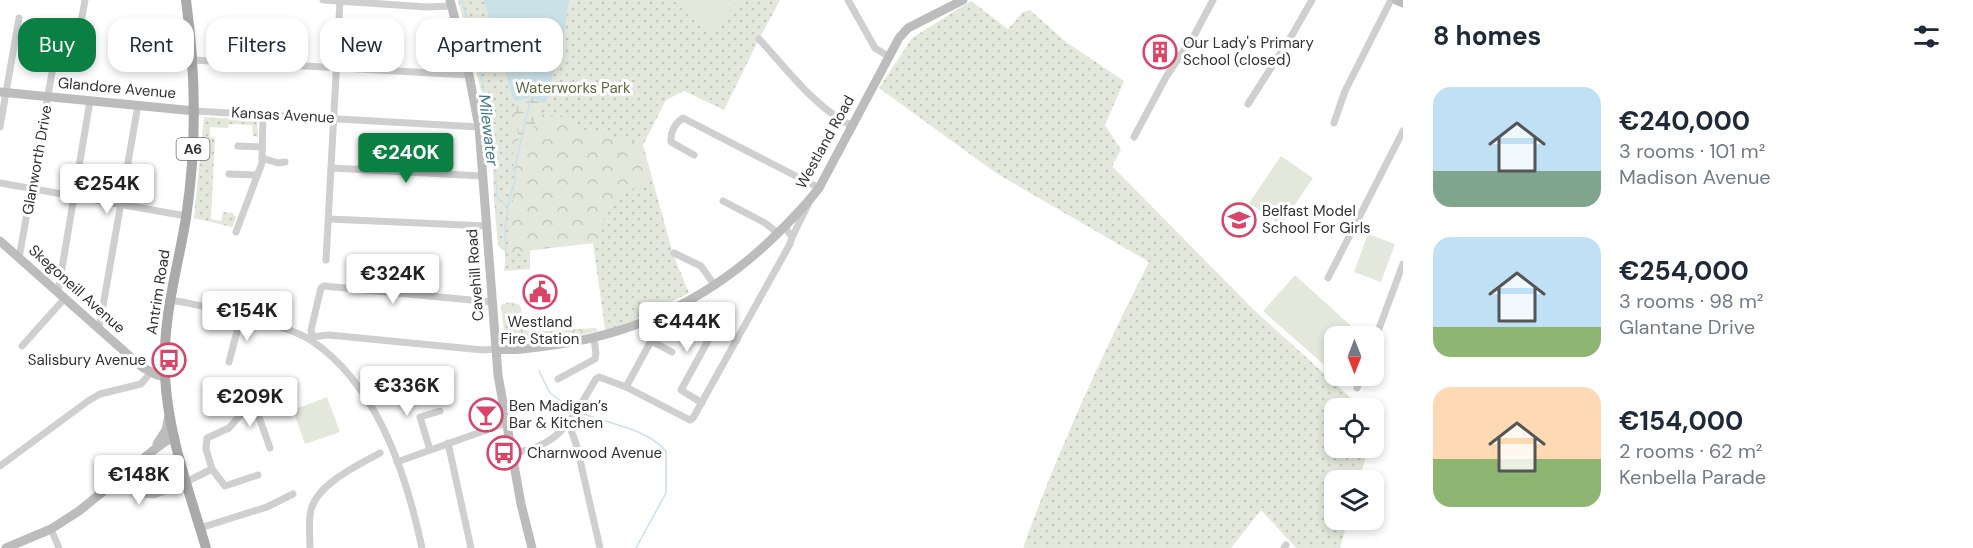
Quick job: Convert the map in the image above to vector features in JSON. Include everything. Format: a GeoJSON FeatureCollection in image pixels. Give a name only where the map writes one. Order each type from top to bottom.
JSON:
{"type":"FeatureCollection","features":[{"type":"Feature","properties":{"kind":"main road","name":"Antrim Road"},"geometry":{"type":"LineString","coordinates":[[186,0],[188,18]]}},
{"type":"Feature","properties":{"kind":"main road","name":"Antrim Road"},"geometry":{"type":"LineString","coordinates":[[194,60],[193,156],[186,216],[169,300],[165,335],[165,377],[174,438],[206,548]]}},
{"type":"Feature","properties":{"kind":"street","name":"Glanworth Drive"},"geometry":{"type":"LineString","coordinates":[[19,258],[55,56],[79,25],[85,0]]}},
{"type":"Feature","properties":{"kind":"street"},"geometry":{"type":"LineString","coordinates":[[323,0],[427,7],[451,3]]}},
{"type":"Feature","properties":{"kind":"street"},"geometry":{"type":"LineString","coordinates":[[848,0],[875,48],[888,57]]}},
{"type":"Feature","properties":{"kind":"street","name":"Westland Road"},"geometry":{"type":"LineString","coordinates":[[496,350],[512,350],[594,338],[638,326],[715,286],[755,255],[819,188],[899,38],[908,28],[963,0]]}},
{"type":"Feature","properties":{"kind":"street"},"geometry":{"type":"LineString","coordinates":[[1134,137],[1166,77],[1195,34],[1213,0]]}},
{"type":"Feature","properties":{"kind":"street"},"geometry":{"type":"LineString","coordinates":[[1248,104],[1312,0]]}},
{"type":"Feature","properties":{"kind":"street"},"geometry":{"type":"LineString","coordinates":[[1334,123],[1345,91],[1391,0]]}},
{"type":"Feature","properties":{"kind":"street"},"geometry":{"type":"LineString","coordinates":[[1396,0],[1403,3]]}},
{"type":"Feature","properties":{"kind":"street"},"geometry":{"type":"LineString","coordinates":[[340,1],[340,18]]}},
{"type":"Feature","properties":{"kind":"street","name":"Cavehill Road"},"geometry":{"type":"LineString","coordinates":[[451,3],[479,127],[498,375],[532,548]]}},
{"type":"Feature","properties":{"kind":"street"},"geometry":{"type":"LineString","coordinates":[[0,127],[3,92],[18,23]]}},
{"type":"Feature","properties":{"kind":"street"},"geometry":{"type":"LineString","coordinates":[[759,39],[818,101],[832,114],[852,126]]}},
{"type":"Feature","properties":{"kind":"street"},"geometry":{"type":"LineString","coordinates":[[194,60],[320,67]]}},
{"type":"Feature","properties":{"kind":"street"},"geometry":{"type":"LineString","coordinates":[[326,260],[336,72]]}},
{"type":"Feature","properties":{"kind":"street"},"geometry":{"type":"LineString","coordinates":[[404,72],[469,75]]}},
{"type":"Feature","properties":{"kind":"street","name":"Glandore Avenue"},"geometry":{"type":"LineString","coordinates":[[3,92],[195,111]]}},
{"type":"Feature","properties":{"kind":"street"},"geometry":{"type":"LineString","coordinates":[[21,346],[61,295],[74,195],[90,101]]}},
{"type":"Feature","properties":{"kind":"street"},"geometry":{"type":"LineString","coordinates":[[99,329],[138,105]]}},
{"type":"Feature","properties":{"kind":"street","name":"Kansas Avenue"},"geometry":{"type":"LineString","coordinates":[[195,111],[334,117],[479,127]]}},
{"type":"Feature","properties":{"kind":"street"},"geometry":{"type":"LineString","coordinates":[[236,232],[262,158],[263,114]]}},
{"type":"Feature","properties":{"kind":"street"},"geometry":{"type":"LineString","coordinates":[[694,155],[670,142],[670,135],[677,122],[683,118],[819,188]]}},
{"type":"Feature","properties":{"kind":"street"},"geometry":{"type":"LineString","coordinates":[[1328,278],[1403,131]]}},
{"type":"Feature","properties":{"kind":"street"},"geometry":{"type":"LineString","coordinates":[[238,146],[262,147]]}},
{"type":"Feature","properties":{"kind":"street"},"geometry":{"type":"LineString","coordinates":[[262,158],[278,163],[285,162]]}},
{"type":"Feature","properties":{"kind":"street"},"geometry":{"type":"LineString","coordinates":[[332,168],[482,176]]}},
{"type":"Feature","properties":{"kind":"street"},"geometry":{"type":"LineString","coordinates":[[229,174],[257,175]]}},
{"type":"Feature","properties":{"kind":"street"},"geometry":{"type":"LineString","coordinates":[[0,183],[186,216]]}},
{"type":"Feature","properties":{"kind":"street"},"geometry":{"type":"LineString","coordinates":[[512,453],[536,449],[569,424],[599,377],[626,387],[690,420],[693,418],[782,260],[810,200]]}},
{"type":"Feature","properties":{"kind":"street"},"geometry":{"type":"LineString","coordinates":[[723,201],[792,237]]}},
{"type":"Feature","properties":{"kind":"street"},"geometry":{"type":"LineString","coordinates":[[328,219],[487,226]]}},
{"type":"Feature","properties":{"kind":"street","name":"Skegoneill Avenue"},"geometry":{"type":"LineString","coordinates":[[0,241],[151,372],[165,377]]}},
{"type":"Feature","properties":{"kind":"street"},"geometry":{"type":"LineString","coordinates":[[674,253],[700,267],[715,286]]}},
{"type":"Feature","properties":{"kind":"street"},"geometry":{"type":"LineString","coordinates":[[1380,326],[1403,264]]}},
{"type":"Feature","properties":{"kind":"street"},"geometry":{"type":"LineString","coordinates":[[310,338],[318,296],[324,286],[492,302]]}},
{"type":"Feature","properties":{"kind":"street"},"geometry":{"type":"LineString","coordinates":[[169,300],[241,316],[310,338],[336,361],[364,395],[387,435],[410,495],[422,548]]}},
{"type":"Feature","properties":{"kind":"street"},"geometry":{"type":"LineString","coordinates":[[229,362],[241,316]]}},
{"type":"Feature","properties":{"kind":"street"},"geometry":{"type":"LineString","coordinates":[[702,403],[681,390],[715,328],[737,340]]}},
{"type":"Feature","properties":{"kind":"street"},"geometry":{"type":"LineString","coordinates":[[310,338],[329,335],[496,350]]}},
{"type":"Feature","properties":{"kind":"street"},"geometry":{"type":"LineString","coordinates":[[558,379],[595,360],[594,338]]}},
{"type":"Feature","properties":{"kind":"street"},"geometry":{"type":"LineString","coordinates":[[626,387],[651,341],[672,352]]}},
{"type":"Feature","properties":{"kind":"street"},"geometry":{"type":"LineString","coordinates":[[0,466],[88,401],[100,394],[141,384],[151,372]]}},
{"type":"Feature","properties":{"kind":"street"},"geometry":{"type":"LineString","coordinates":[[258,475],[225,486],[212,469],[206,449],[207,438],[229,428],[242,413],[254,404],[270,448]]}},
{"type":"Feature","properties":{"kind":"street"},"geometry":{"type":"LineString","coordinates":[[430,450],[420,417],[440,411]]}},
{"type":"Feature","properties":{"kind":"street"},"geometry":{"type":"LineString","coordinates":[[154,449],[166,430],[169,415]]}},
{"type":"Feature","properties":{"kind":"street"},"geometry":{"type":"LineString","coordinates":[[398,462],[506,423]]}},
{"type":"Feature","properties":{"kind":"street"},"geometry":{"type":"LineString","coordinates":[[569,424],[577,447],[600,548]]}},
{"type":"Feature","properties":{"kind":"street"},"geometry":{"type":"LineString","coordinates":[[6,548],[51,529],[79,511],[123,477],[154,449],[174,438]]}},
{"type":"Feature","properties":{"kind":"street"},"geometry":{"type":"LineString","coordinates":[[448,443],[471,548]]}},
{"type":"Feature","properties":{"kind":"street"},"geometry":{"type":"LineString","coordinates":[[310,548],[310,516],[315,498],[349,469],[380,453]]}},
{"type":"Feature","properties":{"kind":"street"},"geometry":{"type":"LineString","coordinates":[[186,482],[212,469]]}},
{"type":"Feature","properties":{"kind":"street"},"geometry":{"type":"LineString","coordinates":[[123,477],[143,494],[150,495],[167,490]]}},
{"type":"Feature","properties":{"kind":"street"},"geometry":{"type":"LineString","coordinates":[[200,528],[267,507],[293,494]]}},
{"type":"Feature","properties":{"kind":"street"},"geometry":{"type":"LineString","coordinates":[[51,529],[59,548]]}},
{"type":"Feature","properties":{"kind":"green space","name":"Waterworks Park"},"geometry":{"type":"Polygon","coordinates":[[[458,0],[780,0],[724,110],[684,91],[666,100],[643,145],[673,254],[689,293],[607,331],[593,243],[530,250],[530,269],[504,271],[506,252],[498,246],[494,201],[492,134],[476,72],[563,72],[563,18],[463,18],[458,0]]]}},
{"type":"Feature","properties":{"kind":"green space"},"geometry":{"type":"Polygon","coordinates":[[[673,0],[739,0],[707,33],[673,0]]]}},
{"type":"Feature","properties":{"kind":"green space"},"geometry":{"type":"Polygon","coordinates":[[[971,1],[1008,29],[1023,12],[1030,10],[1066,42],[1124,81],[1105,125],[1121,150],[1112,166],[1253,309],[1324,373],[1324,386],[1338,386],[1351,398],[1324,398],[1324,458],[1366,458],[1362,470],[1324,470],[1324,530],[1345,530],[1340,548],[1296,548],[1261,510],[1231,548],[1023,548],[1082,403],[1149,262],[996,173],[879,88],[912,38],[971,1]]]}},
{"type":"Feature","properties":{"kind":"green space"},"geometry":{"type":"Polygon","coordinates":[[[531,97],[543,103],[524,152],[519,152],[516,101],[531,97]]]}},
{"type":"Feature","properties":{"kind":"green space"},"geometry":{"type":"Polygon","coordinates":[[[511,112],[531,112],[568,118],[584,130],[639,144],[648,166],[646,183],[620,194],[605,208],[602,231],[593,243],[509,253],[514,182],[511,112]]]}},
{"type":"Feature","properties":{"kind":"green space"},"geometry":{"type":"Polygon","coordinates":[[[204,117],[257,120],[258,137],[253,136],[252,125],[229,124],[228,128],[210,127],[210,137],[215,138],[211,219],[221,221],[223,212],[233,213],[236,218],[232,227],[194,218],[204,117]]]}},
{"type":"Feature","properties":{"kind":"green space"},"geometry":{"type":"Polygon","coordinates":[[[1281,156],[1313,178],[1281,225],[1249,203],[1281,156]]]}},
{"type":"Feature","properties":{"kind":"green space"},"geometry":{"type":"Polygon","coordinates":[[[1368,234],[1395,244],[1381,282],[1354,272],[1368,234]]]}},
{"type":"Feature","properties":{"kind":"green space"},"geometry":{"type":"Polygon","coordinates":[[[1295,275],[1351,326],[1324,326],[1324,365],[1263,311],[1295,275]]]}},
{"type":"Feature","properties":{"kind":"green space"},"geometry":{"type":"Polygon","coordinates":[[[510,302],[520,341],[505,340],[501,305],[510,302]]]}},
{"type":"Feature","properties":{"kind":"green space"},"geometry":{"type":"Polygon","coordinates":[[[510,302],[520,305],[526,330],[531,332],[596,328],[598,331],[571,337],[520,341],[510,302]]]}},
{"type":"Feature","properties":{"kind":"green space"},"geometry":{"type":"Polygon","coordinates":[[[327,397],[340,432],[305,444],[293,410],[327,397]]]}},
{"type":"Feature","properties":{"kind":"water"},"geometry":{"type":"Polygon","coordinates":[[[484,0],[569,0],[563,37],[563,18],[489,18],[484,0]]]}},
{"type":"Feature","properties":{"kind":"water"},"geometry":{"type":"Polygon","coordinates":[[[505,72],[554,72],[546,102],[543,103],[531,97],[516,101],[505,72]]]}},
{"type":"Feature","properties":{"kind":"waterway","name":"Milewater"},"geometry":{"type":"LineString","coordinates":[[462,0],[490,112],[497,197],[508,208]]}},
{"type":"Feature","properties":{"kind":"waterway"},"geometry":{"type":"LineString","coordinates":[[506,258],[505,226],[515,181],[515,167],[531,97]]}},
{"type":"Feature","properties":{"kind":"waterway","name":"Milewater"},"geometry":{"type":"LineString","coordinates":[[539,371],[550,393],[573,410]]}},
{"type":"Feature","properties":{"kind":"waterway","name":"Milewater"},"geometry":{"type":"LineString","coordinates":[[578,412],[636,431],[647,436],[666,451],[666,493],[636,548]]}},
{"type":"Feature","properties":{"kind":"place","name":"Our Lady's Primary School (closed)"},"geometry":{"type":"Point","coordinates":[1160,52]}},
{"type":"Feature","properties":{"kind":"place","name":"Belfast Model School For Girls"},"geometry":{"type":"Point","coordinates":[1239,220]}},
{"type":"Feature","properties":{"kind":"place","name":"Westland Fire Station"},"geometry":{"type":"Point","coordinates":[540,292]}},
{"type":"Feature","properties":{"kind":"place","name":"Salisbury Avenue"},"geometry":{"type":"Point","coordinates":[169,360]}},
{"type":"Feature","properties":{"kind":"place","name":"Ben Madigan’s Bar & Kitchen"},"geometry":{"type":"Point","coordinates":[486,415]}},
{"type":"Feature","properties":{"kind":"place","name":"Charnwood Avenue"},"geometry":{"type":"Point","coordinates":[504,453]}}]}
